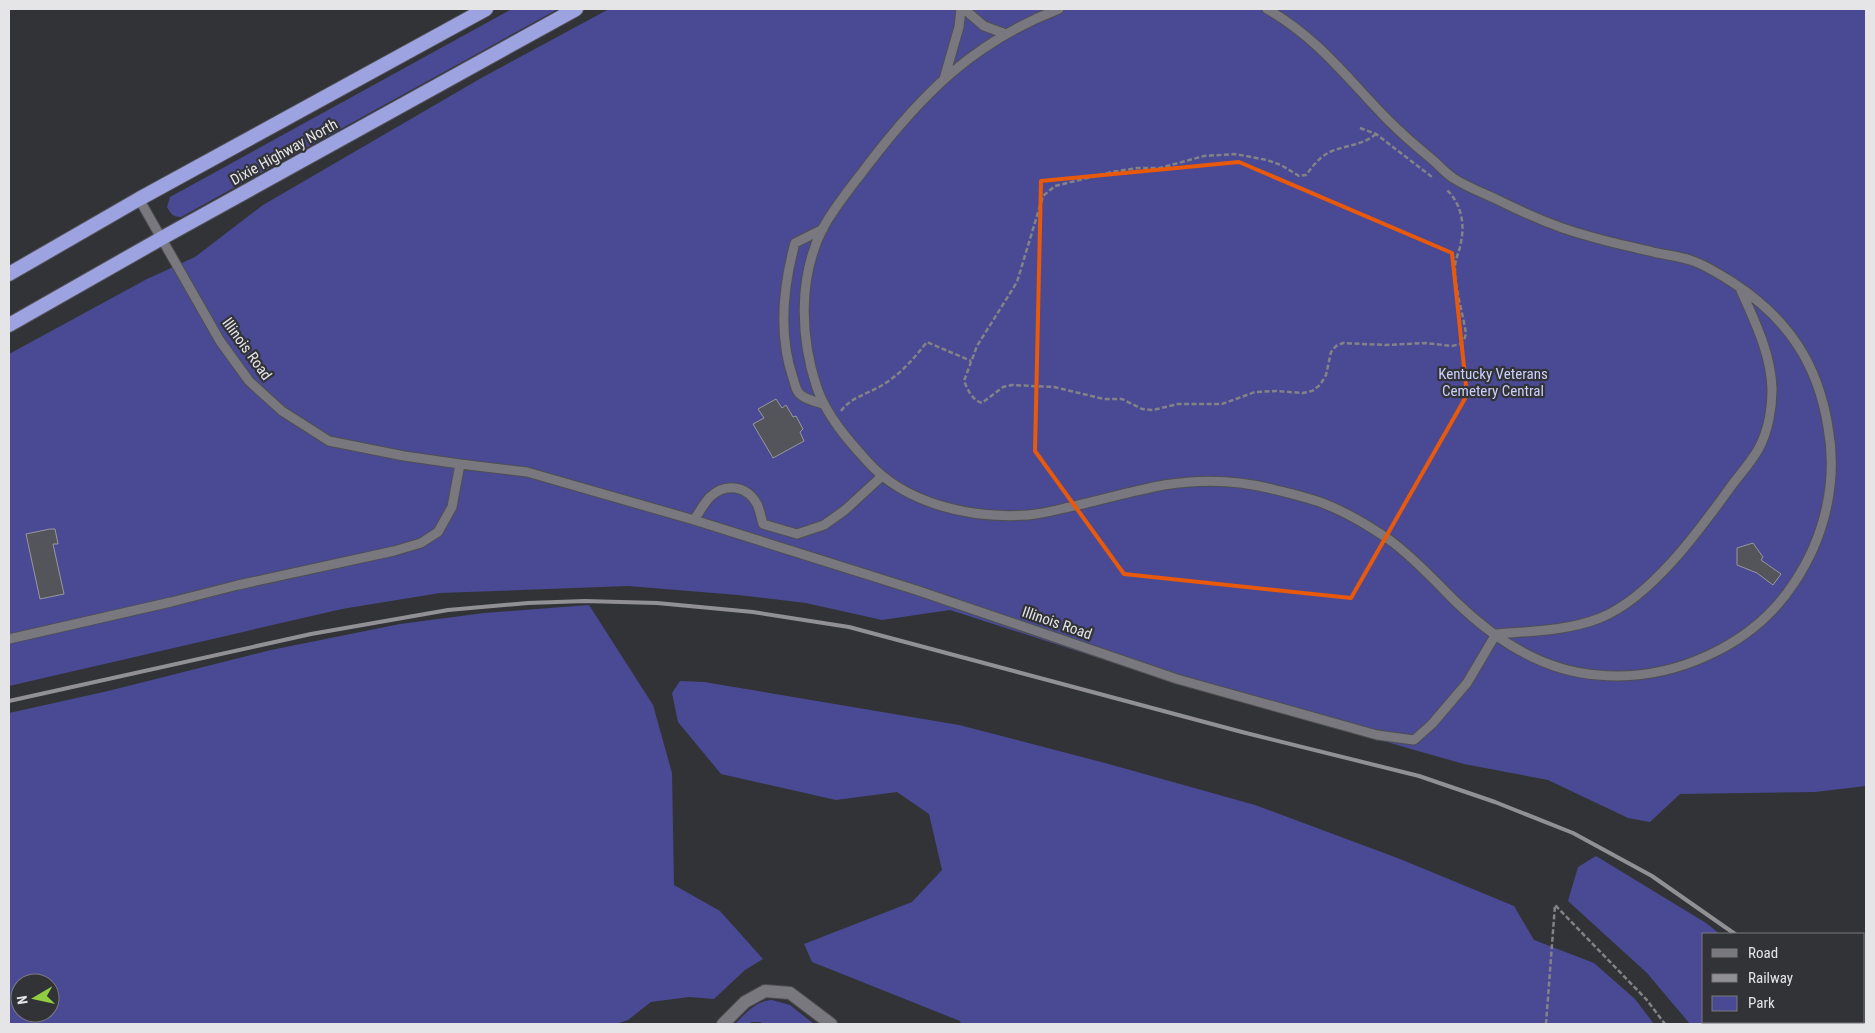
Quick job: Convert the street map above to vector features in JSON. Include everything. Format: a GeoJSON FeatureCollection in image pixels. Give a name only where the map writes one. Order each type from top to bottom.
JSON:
{"type":"FeatureCollection","features":[{"type":"Feature","properties":{"kind":"highway","name":"Dixie Highway North"},"geometry":{"type":"LineString","coordinates":[[9,274],[139,199],[486,9]]}},
{"type":"Feature","properties":{"kind":"highway","name":"Dixie Highway North"},"geometry":{"type":"LineString","coordinates":[[9,325],[162,238],[576,9]]}},
{"type":"Feature","properties":{"kind":"street"},"geometry":{"type":"LineString","coordinates":[[723,1024],[745,1002],[765,991],[790,994],[831,1024]]}},
{"type":"Feature","properties":{"kind":"lane"},"geometry":{"type":"LineString","coordinates":[[943,80],[963,9],[984,26],[1006,34]]}},
{"type":"Feature","properties":{"kind":"lane"},"geometry":{"type":"LineString","coordinates":[[1059,9],[1039,13],[983,48],[943,80],[897,127],[841,201],[823,229],[815,248],[807,280],[804,315],[806,346],[813,375],[823,404],[845,436],[881,477],[917,497],[950,509],[988,515],[1031,515],[1168,484],[1229,482],[1261,486],[1327,504],[1360,521],[1396,545],[1462,607],[1496,634],[1533,659],[1566,670],[1596,676],[1630,676],[1660,672],[1714,653],[1739,638],[1766,616],[1792,587],[1815,546],[1825,518],[1831,476],[1831,445],[1827,418],[1822,395],[1809,362],[1791,335],[1767,307],[1713,270],[1690,260],[1584,236],[1526,214],[1452,177],[1416,147],[1326,53],[1294,24],[1267,9]]}},
{"type":"Feature","properties":{"kind":"lane","name":"lllinois Road"},"geometry":{"type":"LineString","coordinates":[[139,199],[220,341],[249,381],[282,411],[329,441],[404,456],[527,472],[694,520]]}},
{"type":"Feature","properties":{"kind":"lane"},"geometry":{"type":"LineString","coordinates":[[823,229],[795,244],[787,274],[784,300],[786,350],[796,388],[801,395],[823,404]]}},
{"type":"Feature","properties":{"kind":"lane"},"geometry":{"type":"LineString","coordinates":[[1496,634],[1565,628],[1601,618],[1633,600],[1671,563],[1705,523],[1759,448],[1768,423],[1772,390],[1770,366],[1761,338],[1739,287]]}},
{"type":"Feature","properties":{"kind":"lane"},"geometry":{"type":"LineString","coordinates":[[9,639],[238,585],[394,551],[421,543],[438,532],[452,507],[460,464]]}},
{"type":"Feature","properties":{"kind":"lane"},"geometry":{"type":"LineString","coordinates":[[694,520],[710,497],[724,489],[735,487],[748,492],[758,505],[762,524],[797,534],[824,525],[845,510],[881,477]]}},
{"type":"Feature","properties":{"kind":"lane","name":"Illinois Road"},"geometry":{"type":"LineString","coordinates":[[694,520],[916,590],[1177,679],[1377,735],[1414,740],[1432,724],[1468,683],[1496,634]]}},
{"type":"Feature","properties":{"kind":"path"},"geometry":{"type":"LineString","coordinates":[[1360,128],[1376,134],[1434,179]]}},
{"type":"Feature","properties":{"kind":"path"},"geometry":{"type":"LineString","coordinates":[[1376,134],[1367,141],[1330,151],[1318,160],[1306,176],[1299,176],[1281,165],[1267,160],[1235,154],[1204,156],[1160,168],[1137,168],[1112,172],[1055,186],[1043,196],[1017,282],[977,346],[964,381],[970,393],[977,401],[982,403],[1003,388],[1012,385],[1054,387],[1104,399],[1122,400],[1142,409],[1153,410],[1178,404],[1222,404],[1255,392],[1303,393],[1312,391],[1320,385],[1326,375],[1331,352],[1336,346],[1343,343],[1385,345],[1425,342],[1452,346],[1460,344],[1466,334],[1455,265],[1462,242],[1460,208],[1453,195],[1441,184]]}},
{"type":"Feature","properties":{"kind":"path"},"geometry":{"type":"LineString","coordinates":[[834,420],[847,402],[884,384],[903,370],[927,342],[971,361]]}},
{"type":"Feature","properties":{"kind":"path"},"geometry":{"type":"LineString","coordinates":[[1546,1024],[1555,905],[1646,999],[1665,1024]]}},
{"type":"Feature","properties":{"kind":"highlighted area"},"geometry":{"type":"Polygon","coordinates":[[[1239,162],[1452,253],[1467,395],[1351,598],[1124,574],[1035,451],[1041,181],[1239,162]]]}},
{"type":"Feature","properties":{"kind":"green space"},"geometry":{"type":"Polygon","coordinates":[[[512,9],[558,9],[181,217],[172,215],[167,207],[170,197],[512,9]]]}},
{"type":"Feature","properties":{"kind":"green space","name":"Kentucky Veterans Cemetery Central"},"geometry":{"type":"Polygon","coordinates":[[[609,9],[1866,9],[1866,786],[1815,792],[1680,794],[1650,822],[1628,818],[1548,780],[1464,764],[1425,753],[1117,664],[950,610],[882,620],[806,603],[628,586],[440,593],[342,609],[9,686],[9,354],[147,279],[195,257],[263,205],[483,77],[609,9]]]}},
{"type":"Feature","properties":{"kind":"green space"},"geometry":{"type":"Polygon","coordinates":[[[589,605],[653,705],[672,773],[674,885],[720,911],[763,959],[745,970],[714,999],[689,997],[651,1002],[628,1020],[616,1024],[9,1024],[9,713],[108,691],[271,650],[400,624],[484,613],[589,605]]]}},
{"type":"Feature","properties":{"kind":"green space"},"geometry":{"type":"Polygon","coordinates":[[[680,681],[704,682],[959,725],[1255,805],[1400,859],[1514,906],[1534,940],[1594,963],[1635,999],[1654,1024],[961,1024],[960,1021],[812,962],[804,944],[912,902],[942,870],[929,814],[897,792],[836,800],[721,774],[678,722],[672,693],[680,681]]]}},
{"type":"Feature","properties":{"kind":"green space"},"geometry":{"type":"Polygon","coordinates":[[[1596,856],[1706,923],[1719,933],[1702,933],[1702,1023],[1826,1024],[1690,1024],[1647,973],[1568,901],[1578,867],[1596,856]]]}},
{"type":"Feature","properties":{"kind":"green space"},"geometry":{"type":"Polygon","coordinates":[[[772,1000],[790,1005],[814,1024],[764,1024],[751,1022],[750,1024],[735,1024],[756,1005],[772,1000]]]}},
{"type":"Feature","properties":{"kind":"building"},"geometry":{"type":"Polygon","coordinates":[[[776,399],[782,408],[786,405],[793,417],[796,416],[803,429],[800,432],[804,441],[773,458],[753,424],[764,418],[758,409],[776,399]]]}},
{"type":"Feature","properties":{"kind":"building"},"geometry":{"type":"Polygon","coordinates":[[[55,529],[58,544],[53,544],[64,594],[40,599],[26,534],[55,529]]]}},
{"type":"Feature","properties":{"kind":"building"},"geometry":{"type":"Polygon","coordinates":[[[1753,543],[1763,557],[1761,560],[1781,574],[1773,585],[1757,573],[1737,565],[1737,548],[1753,543]]]}},
{"type":"Feature","properties":{"kind":"railway"},"geometry":{"type":"LineString","coordinates":[[9,701],[311,634],[448,610],[528,603],[585,601],[657,603],[753,612],[849,627],[1242,732],[1419,776],[1495,802],[1573,833],[1652,876],[1734,933]]}}]}
